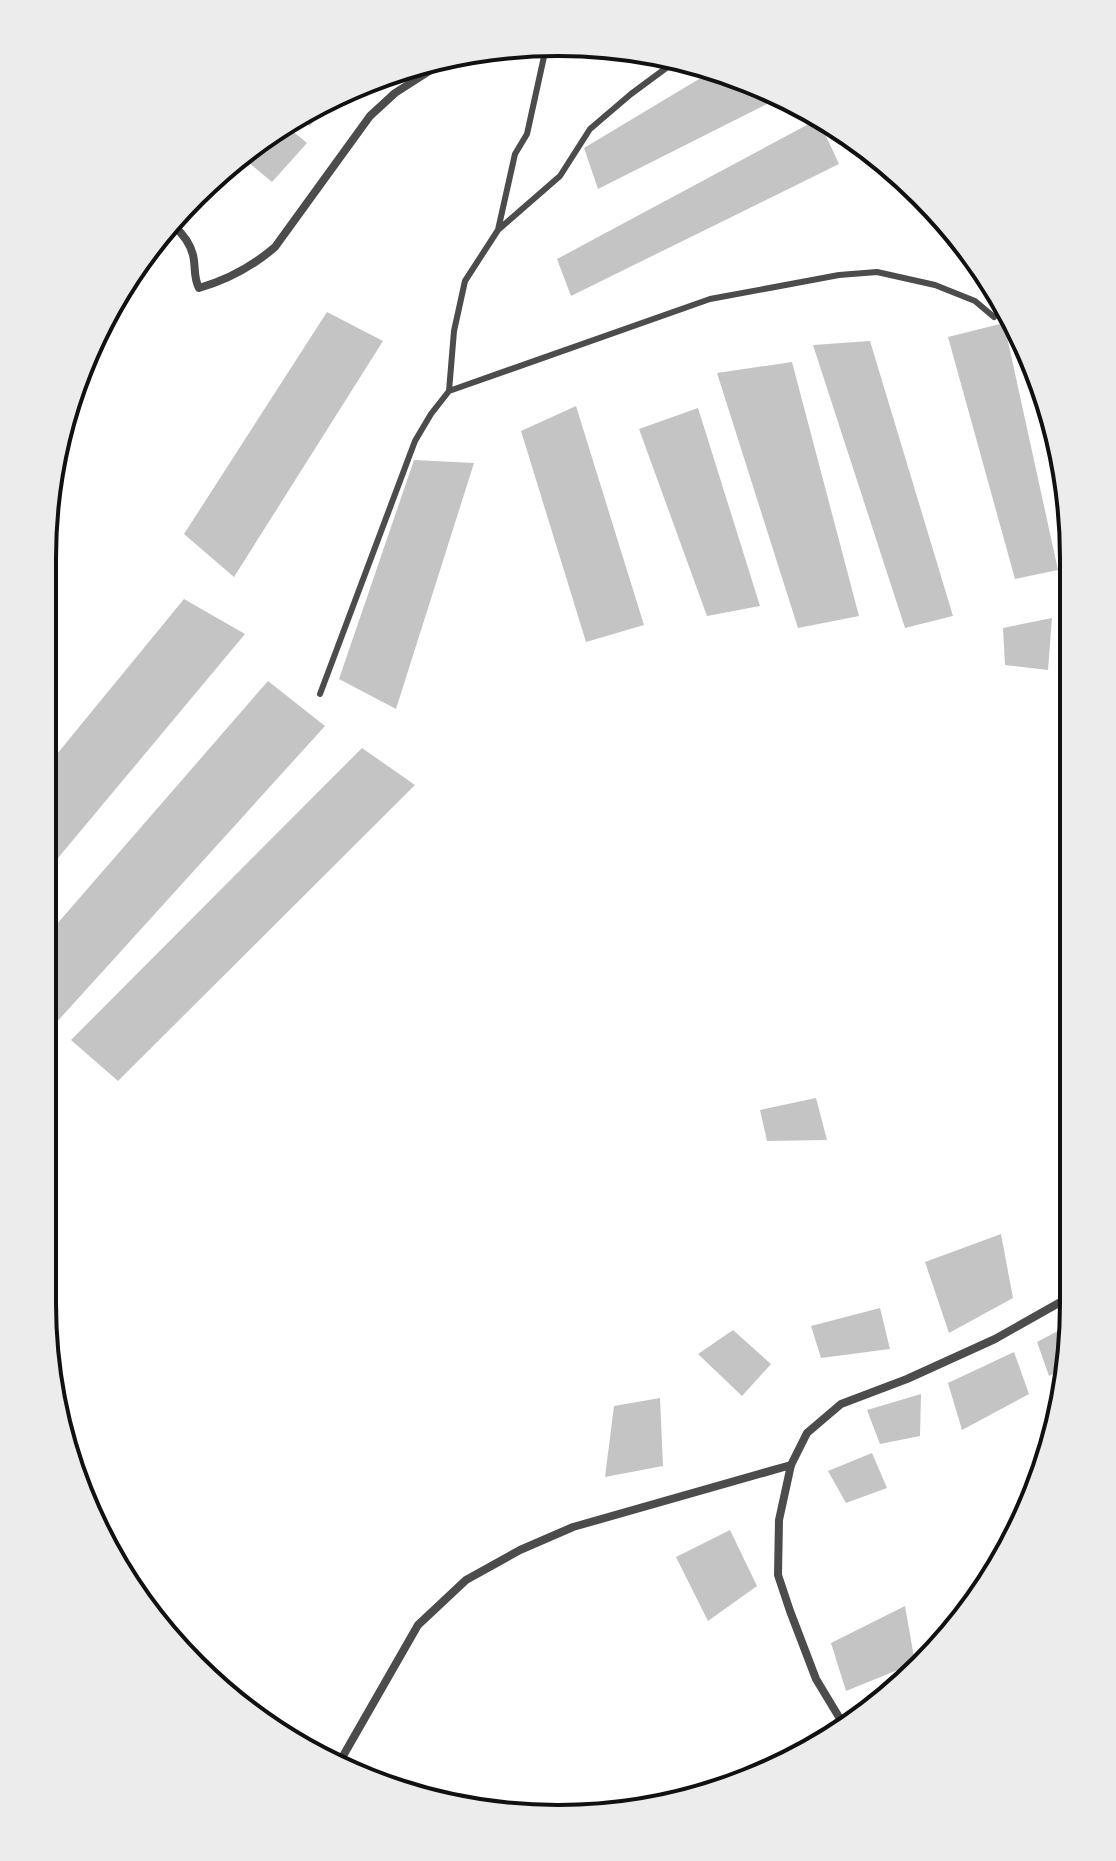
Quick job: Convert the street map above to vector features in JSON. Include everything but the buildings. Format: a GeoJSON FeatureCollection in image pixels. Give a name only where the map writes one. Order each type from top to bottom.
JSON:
{"type":"FeatureCollection","features":[{"type":"Feature","properties":{"kind":"street"},"geometry":{"type":"LineString","coordinates":[[178,230],[193,254],[195,281],[199,288],[220,282],[255,262],[275,247],[370,116],[395,93],[424,74]]}},
{"type":"Feature","properties":{"kind":"street"},"geometry":{"type":"LineString","coordinates":[[840,1718],[816,1679],[778,1575],[779,1520],[791,1465],[807,1433],[841,1404],[907,1379],[995,1339],[1060,1302]]}},
{"type":"Feature","properties":{"kind":"street"},"geometry":{"type":"LineString","coordinates":[[343,1756],[418,1625],[466,1580],[520,1550],[573,1527],[791,1465]]}},
{"type":"Feature","properties":{"kind":"lane"},"geometry":{"type":"LineString","coordinates":[[498,230],[515,154],[527,134],[544,56]]}},
{"type":"Feature","properties":{"kind":"lane"},"geometry":{"type":"LineString","coordinates":[[449,391],[454,331],[465,281],[498,230],[560,176],[590,129],[666,68]]}},
{"type":"Feature","properties":{"kind":"lane"},"geometry":{"type":"LineString","coordinates":[[320,694],[415,441],[449,391],[710,299],[839,275],[877,272],[935,285],[975,301],[994,317]]}}]}
